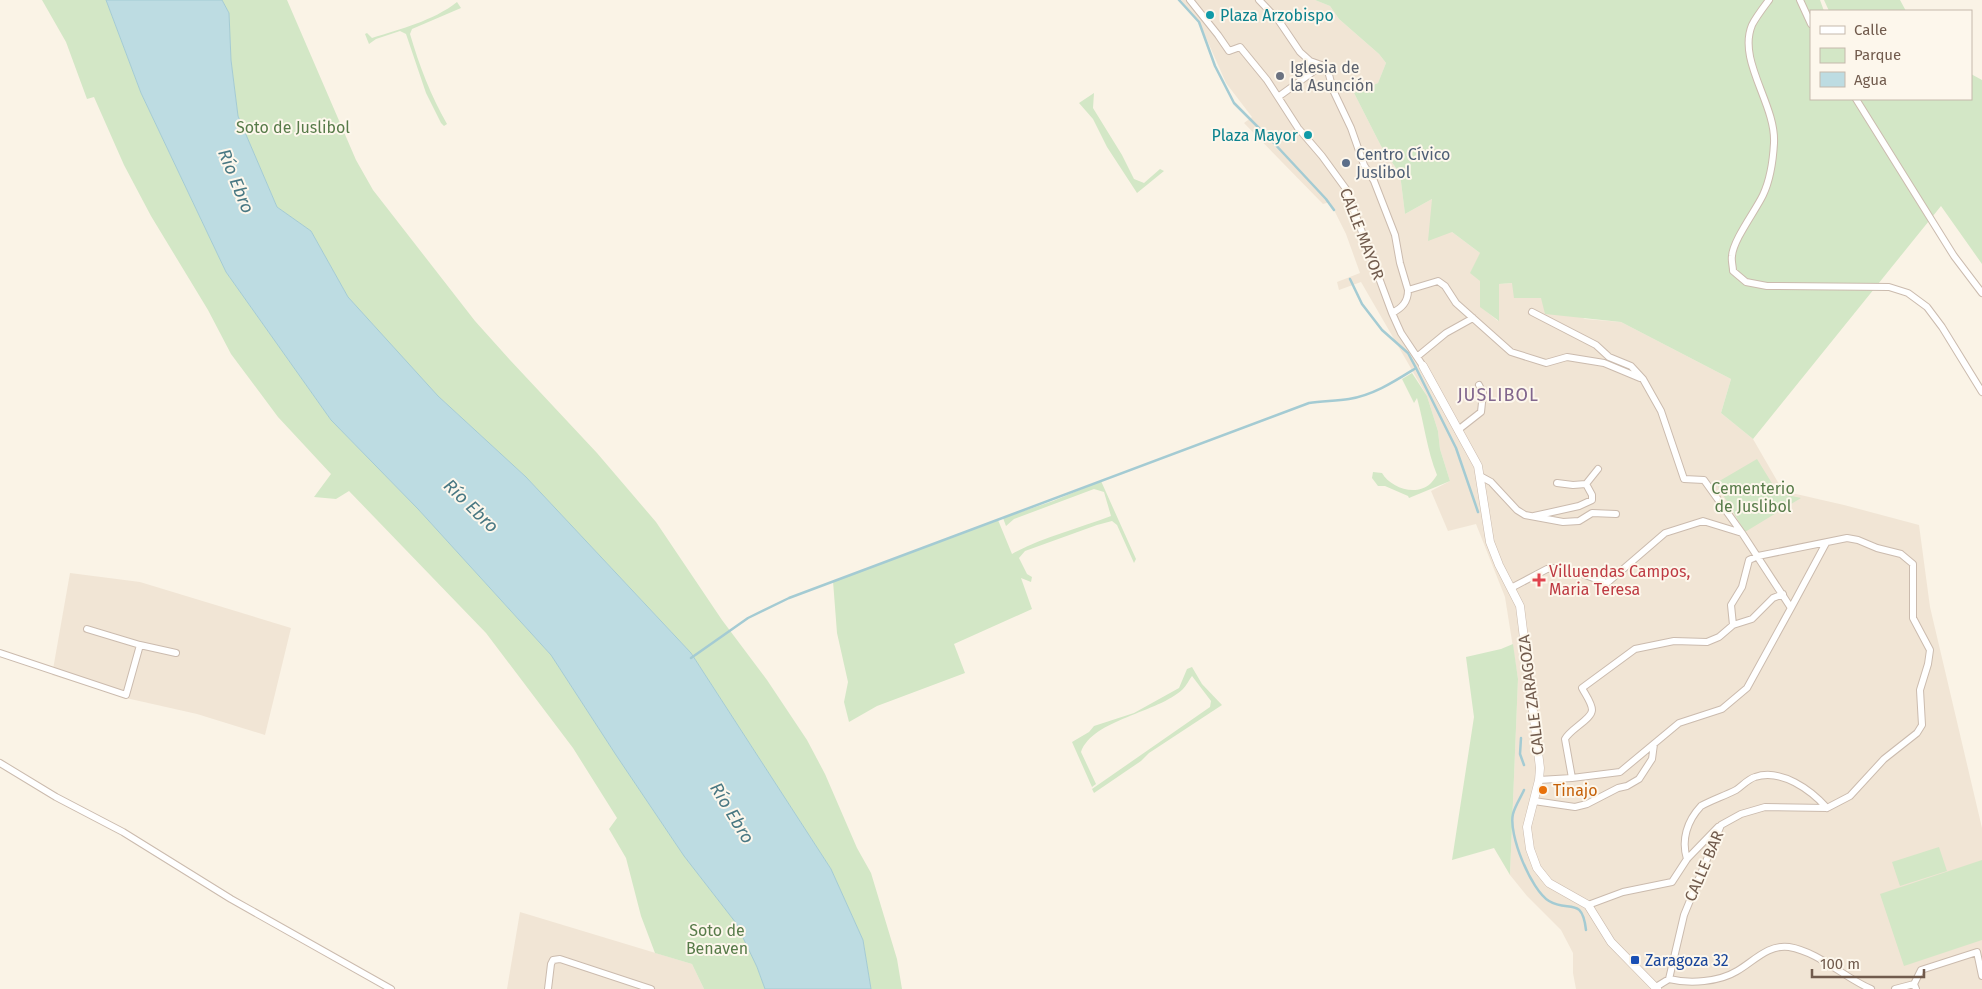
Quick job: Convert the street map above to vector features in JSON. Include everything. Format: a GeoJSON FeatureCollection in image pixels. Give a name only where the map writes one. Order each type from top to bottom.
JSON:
{"type":"FeatureCollection","features":[{"type":"Feature","properties":{"kind":"street","name":"CALLE MAYOR"},"geometry":{"type":"LineString","coordinates":[[1190,0],[1229,51],[1240,47],[1267,80],[1298,128],[1346,188],[1392,313],[1401,333],[1423,366]]}},
{"type":"Feature","properties":{"kind":"street"},"geometry":{"type":"LineString","coordinates":[[1259,0],[1279,21],[1300,52],[1310,61],[1328,68],[1333,90],[1396,235],[1400,263],[1408,290],[1407,299],[1403,305],[1392,313]]}},
{"type":"Feature","properties":{"kind":"street"},"geometry":{"type":"LineString","coordinates":[[1769,0],[1752,26],[1748,47],[1756,78],[1768,106],[1774,136],[1771,174],[1763,194],[1745,225],[1732,254],[1733,271],[1746,282],[1767,286],[1889,287],[1908,293],[1927,307],[1982,392]]}},
{"type":"Feature","properties":{"kind":"street"},"geometry":{"type":"LineString","coordinates":[[1800,0],[1810,22]]}},
{"type":"Feature","properties":{"kind":"street"},"geometry":{"type":"LineString","coordinates":[[1278,97],[1314,71],[1310,61]]}},
{"type":"Feature","properties":{"kind":"street"},"geometry":{"type":"LineString","coordinates":[[1857,100],[1954,256],[1982,293]]}},
{"type":"Feature","properties":{"kind":"street"},"geometry":{"type":"LineString","coordinates":[[1408,290],[1438,281],[1445,286],[1456,303],[1511,352],[1546,363],[1567,357],[1604,363],[1643,379]]}},
{"type":"Feature","properties":{"kind":"street"},"geometry":{"type":"LineString","coordinates":[[1532,312],[1596,345],[1609,357],[1631,366],[1643,379],[1662,411],[1684,479],[1704,480],[1758,556],[1791,608]]}},
{"type":"Feature","properties":{"kind":"street"},"geometry":{"type":"LineString","coordinates":[[1418,356],[1446,333],[1473,318]]}},
{"type":"Feature","properties":{"kind":"street","name":"CALLE ZARAGOZA"},"geometry":{"type":"LineString","coordinates":[[1423,366],[1474,458],[1480,476],[1490,542],[1522,615],[1540,768],[1539,780],[1528,820],[1527,835],[1536,868],[1549,883],[1588,905],[1611,942],[1657,988]]}},
{"type":"Feature","properties":{"kind":"street"},"geometry":{"type":"LineString","coordinates":[[1458,430],[1481,412],[1483,394],[1479,385]]}},
{"type":"Feature","properties":{"kind":"street"},"geometry":{"type":"LineString","coordinates":[[1557,483],[1586,484],[1598,469]]}},
{"type":"Feature","properties":{"kind":"street"},"geometry":{"type":"LineString","coordinates":[[1480,476],[1491,482],[1520,512],[1533,517],[1563,522],[1578,521],[1592,512],[1616,514]]}},
{"type":"Feature","properties":{"kind":"street"},"geometry":{"type":"LineString","coordinates":[[1533,517],[1579,506],[1592,500],[1592,495],[1586,484]]}},
{"type":"Feature","properties":{"kind":"street"},"geometry":{"type":"LineString","coordinates":[[1511,588],[1547,569],[1563,567],[1607,583],[1665,532],[1703,521],[1742,533]]}},
{"type":"Feature","properties":{"kind":"street","name":"CALLE BAR"},"geometry":{"type":"LineString","coordinates":[[1669,979],[1684,915],[1721,825],[1742,814],[1765,807],[1827,808],[1850,796],[1884,758],[1917,733],[1922,725],[1920,690],[1930,650],[1914,618],[1913,564],[1901,554],[1877,548],[1858,540],[1847,538],[1826,544]]}},
{"type":"Feature","properties":{"kind":"street"},"geometry":{"type":"LineString","coordinates":[[1733,625],[1731,605],[1742,587],[1749,560],[1758,556],[1826,544]]}},
{"type":"Feature","properties":{"kind":"street"},"geometry":{"type":"LineString","coordinates":[[1539,780],[1620,772],[1679,723],[1722,709],[1748,688],[1826,544]]}},
{"type":"Feature","properties":{"kind":"street"},"geometry":{"type":"LineString","coordinates":[[1572,778],[1565,740],[1570,732],[1592,712],[1592,708],[1582,688],[1635,649],[1674,641],[1708,642],[1719,637],[1733,625],[1752,619],[1773,598],[1783,594]]}},
{"type":"Feature","properties":{"kind":"street"},"geometry":{"type":"LineString","coordinates":[[87,629],[140,645],[176,653]]}},
{"type":"Feature","properties":{"kind":"street"},"geometry":{"type":"LineString","coordinates":[[0,653],[126,695],[140,645]]}},
{"type":"Feature","properties":{"kind":"street"},"geometry":{"type":"LineString","coordinates":[[1534,801],[1575,807],[1587,804],[1618,788],[1627,786],[1640,778],[1652,759],[1654,744]]}},
{"type":"Feature","properties":{"kind":"street"},"geometry":{"type":"LineString","coordinates":[[0,762],[56,797],[123,832],[231,899],[391,989]]}},
{"type":"Feature","properties":{"kind":"street"},"geometry":{"type":"LineString","coordinates":[[1687,859],[1683,842],[1696,811],[1701,806],[1737,789],[1755,777],[1775,776],[1796,783],[1814,794],[1827,808]]}},
{"type":"Feature","properties":{"kind":"street"},"geometry":{"type":"LineString","coordinates":[[1588,905],[1623,892],[1672,882],[1687,859],[1721,825]]}},
{"type":"Feature","properties":{"kind":"street"},"geometry":{"type":"LineString","coordinates":[[1657,988],[1669,979],[1681,982],[1710,980],[1735,972],[1769,950],[1786,947],[1806,951],[1871,989]]}},
{"type":"Feature","properties":{"kind":"street"},"geometry":{"type":"LineString","coordinates":[[1896,989],[1915,987],[1921,970],[1977,952],[1982,976]]}},
{"type":"Feature","properties":{"kind":"street"},"geometry":{"type":"LineString","coordinates":[[548,989],[551,964],[553,960],[560,959],[652,989]]}},
{"type":"Feature","properties":{"kind":"shaded area"},"geometry":{"type":"Polygon","coordinates":[[[1181,0],[1315,0],[1330,6],[1339,19],[1379,54],[1386,63],[1378,83],[1354,93],[1381,146],[1400,174],[1405,214],[1432,199],[1452,232],[1480,253],[1481,307],[1498,321],[1499,284],[1513,283],[1585,319],[1621,322],[1731,379],[1721,413],[1753,439],[1783,491],[1919,525],[1930,607],[1982,828],[1982,989],[1576,989],[1573,973],[1573,953],[1561,930],[1527,896],[1510,875],[1518,679],[1505,597],[1476,524],[1448,531],[1431,491],[1450,481],[1427,396],[1361,282],[1339,290],[1337,282],[1360,273],[1346,234],[1330,202],[1323,204],[1244,123],[1252,117],[1226,83],[1200,24],[1181,0]]]}},
{"type":"Feature","properties":{"kind":"shaded area"},"geometry":{"type":"Polygon","coordinates":[[[70,573],[140,582],[291,628],[265,735],[197,714],[126,698],[52,675],[70,573]]]}},
{"type":"Feature","properties":{"kind":"shaded area"},"geometry":{"type":"Polygon","coordinates":[[[520,912],[692,964],[704,989],[507,989],[520,912]]]}},
{"type":"Feature","properties":{"kind":"green space","name":"Soto de Benaven"},"geometry":{"type":"Polygon","coordinates":[[[42,0],[106,0],[141,93],[226,272],[331,420],[418,509],[551,655],[684,856],[736,923],[757,967],[765,989],[704,989],[692,964],[655,953],[641,916],[626,858],[609,829],[617,818],[573,748],[486,633],[349,491],[336,499],[314,497],[331,474],[278,417],[231,354],[208,310],[151,216],[124,165],[94,97],[87,99],[66,42],[42,0]]]}},
{"type":"Feature","properties":{"kind":"green space","name":"Soto de Juslibol"},"geometry":{"type":"Polygon","coordinates":[[[222,0],[287,0],[356,160],[373,190],[475,321],[597,453],[656,522],[722,620],[767,680],[807,740],[825,774],[857,848],[871,873],[897,959],[902,989],[871,989],[863,940],[831,869],[691,653],[526,477],[438,396],[348,297],[311,231],[277,207],[238,116],[231,60],[229,13],[222,0]]]}},
{"type":"Feature","properties":{"kind":"green space"},"geometry":{"type":"Polygon","coordinates":[[[1315,0],[1820,0],[1824,10],[1810,10],[1810,100],[1972,100],[1972,75],[1982,80],[1982,264],[1941,206],[1753,439],[1721,413],[1731,379],[1621,322],[1545,314],[1541,298],[1514,298],[1512,283],[1499,284],[1499,321],[1480,307],[1480,281],[1470,273],[1480,253],[1452,232],[1428,241],[1432,199],[1405,214],[1400,174],[1381,146],[1354,93],[1378,83],[1386,63],[1379,54],[1339,19],[1330,6],[1315,0]]]}},
{"type":"Feature","properties":{"kind":"green space"},"geometry":{"type":"Polygon","coordinates":[[[1824,0],[1900,0],[1905,10],[1829,10],[1824,0]]]}},
{"type":"Feature","properties":{"kind":"green space"},"geometry":{"type":"Polygon","coordinates":[[[457,2],[461,8],[412,29],[410,34],[426,80],[447,124],[444,126],[426,93],[406,34],[400,31],[376,39],[369,44],[365,34],[367,33],[372,38],[405,28],[448,9],[457,2]]]}},
{"type":"Feature","properties":{"kind":"green space"},"geometry":{"type":"Polygon","coordinates":[[[1094,93],[1093,108],[1122,155],[1134,179],[1144,183],[1160,169],[1164,171],[1137,193],[1107,147],[1093,119],[1079,103],[1094,93]]]}},
{"type":"Feature","properties":{"kind":"green space"},"geometry":{"type":"Polygon","coordinates":[[[1412,373],[1427,396],[1450,481],[1409,498],[1385,486],[1378,486],[1372,478],[1373,472],[1382,473],[1391,482],[1403,489],[1417,490],[1430,484],[1437,475],[1417,398],[1414,403],[1402,379],[1412,373]]]}},
{"type":"Feature","properties":{"kind":"green space","name":"Cementerio de Juslibol"},"geometry":{"type":"Polygon","coordinates":[[[1757,459],[1778,493],[1801,498],[1745,532],[1716,483],[1757,459]]]}},
{"type":"Feature","properties":{"kind":"green space"},"geometry":{"type":"Polygon","coordinates":[[[1101,481],[1136,559],[1134,563],[1117,525],[1112,521],[1025,551],[1019,558],[1027,574],[1032,577],[1031,582],[1021,578],[1032,609],[954,644],[965,673],[877,706],[849,722],[844,702],[848,682],[837,633],[833,581],[998,520],[1012,554],[1047,538],[1111,516],[1104,492],[1094,489],[1014,519],[1006,526],[1003,518],[1053,501],[1101,481]]]}},
{"type":"Feature","properties":{"kind":"green space"},"geometry":{"type":"Polygon","coordinates":[[[1513,644],[1518,679],[1510,875],[1494,848],[1452,860],[1474,717],[1466,657],[1501,649],[1513,644]]]}},
{"type":"Feature","properties":{"kind":"green space"},"geometry":{"type":"Polygon","coordinates":[[[1192,667],[1202,684],[1222,705],[1149,753],[1141,761],[1094,793],[1092,789],[1210,707],[1211,701],[1192,676],[1183,689],[1172,697],[1098,732],[1088,741],[1081,752],[1096,784],[1092,787],[1072,742],[1089,732],[1094,726],[1134,713],[1179,688],[1187,669],[1192,667]]]}},
{"type":"Feature","properties":{"kind":"green space"},"geometry":{"type":"Polygon","coordinates":[[[1939,847],[1947,871],[1900,886],[1892,862],[1939,847]]]}},
{"type":"Feature","properties":{"kind":"green space"},"geometry":{"type":"Polygon","coordinates":[[[1982,860],[1982,940],[1904,966],[1880,894],[1982,860]]]}},
{"type":"Feature","properties":{"kind":"water","name":"Río Ebro"},"geometry":{"type":"Polygon","coordinates":[[[106,0],[222,0],[229,13],[231,60],[238,116],[277,207],[311,231],[348,297],[438,396],[526,477],[691,653],[831,869],[863,940],[871,989],[765,989],[757,967],[736,923],[684,856],[551,655],[418,509],[331,420],[226,272],[141,93],[106,0]]]}},
{"type":"Feature","properties":{"kind":"waterway"},"geometry":{"type":"LineString","coordinates":[[1179,0],[1199,22],[1215,66],[1234,103],[1272,141],[1334,210]]}},
{"type":"Feature","properties":{"kind":"waterway"},"geometry":{"type":"LineString","coordinates":[[1350,279],[1362,304],[1382,330],[1408,353],[1456,448],[1478,512]]}},
{"type":"Feature","properties":{"kind":"waterway"},"geometry":{"type":"LineString","coordinates":[[691,658],[748,618],[789,598],[1309,403],[1349,399],[1367,394],[1384,387],[1416,368]]}},
{"type":"Feature","properties":{"kind":"waterway"},"geometry":{"type":"LineString","coordinates":[[1521,738],[1520,754],[1524,765]]}},
{"type":"Feature","properties":{"kind":"waterway"},"geometry":{"type":"LineString","coordinates":[[1524,790],[1514,811],[1512,823],[1522,861],[1542,895],[1549,901],[1562,906],[1573,907],[1581,912],[1586,930]]}},
{"type":"Feature","properties":{"kind":"place","name":"Plaza Arzobispo"},"geometry":{"type":"Point","coordinates":[1210,15]}},
{"type":"Feature","properties":{"kind":"place","name":"Iglesia de la Asunción"},"geometry":{"type":"Point","coordinates":[1280,76]}},
{"type":"Feature","properties":{"kind":"place","name":"Plaza Mayor"},"geometry":{"type":"Point","coordinates":[1308,135]}},
{"type":"Feature","properties":{"kind":"place","name":"Centro Cívico Juslibol"},"geometry":{"type":"Point","coordinates":[1346,163]}},
{"type":"Feature","properties":{"kind":"place","name":"Villuendas Campos, Maria Teresa"},"geometry":{"type":"Point","coordinates":[1539,580]}},
{"type":"Feature","properties":{"kind":"place","name":"Tinajo"},"geometry":{"type":"Point","coordinates":[1543,790]}},
{"type":"Feature","properties":{"kind":"place","name":"Zaragoza 32"},"geometry":{"type":"Point","coordinates":[1635,960]}},
{"type":"Feature","properties":{"kind":"district","name":"JUSLIBOL"},"geometry":{"type":"Point","coordinates":[1498,395]}}]}
